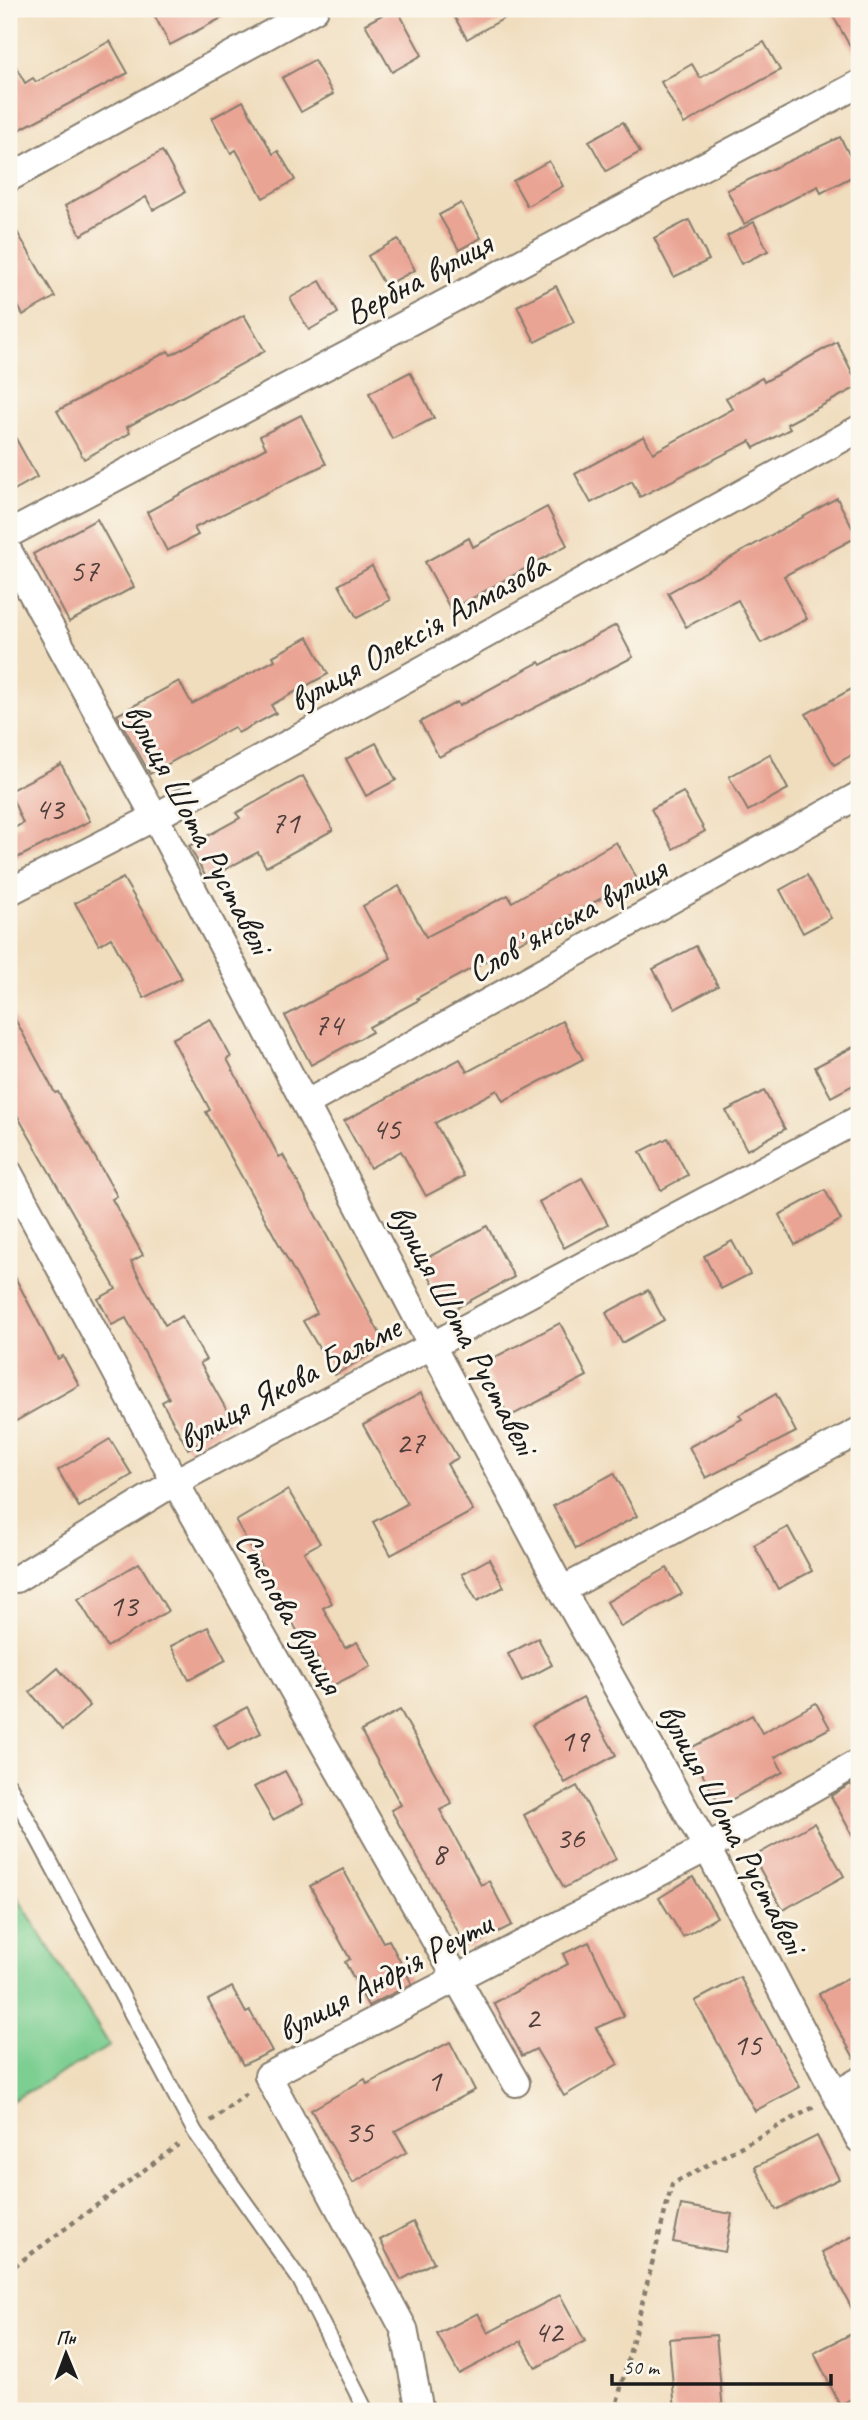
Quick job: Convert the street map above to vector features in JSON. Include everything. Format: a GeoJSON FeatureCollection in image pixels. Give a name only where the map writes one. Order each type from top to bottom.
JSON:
{"type":"FeatureCollection","features":[{"type":"Feature","properties":{"kind":"street"},"geometry":{"type":"LineString","coordinates":[[9,178],[315,9]]}},
{"type":"Feature","properties":{"kind":"street","name":"Вербна вулиця"},"geometry":{"type":"LineString","coordinates":[[9,534],[859,84]]}},
{"type":"Feature","properties":{"kind":"street","name":"вулиця Олексія Алмазова"},"geometry":{"type":"LineString","coordinates":[[9,892],[155,817],[859,429]]}},
{"type":"Feature","properties":{"kind":"street","name":"вулиця Шота Руставелі"},"geometry":{"type":"LineString","coordinates":[[9,552],[155,817],[432,1346],[562,1590],[706,1848],[859,2139]]}},
{"type":"Feature","properties":{"kind":"street","name":"Словʼянська вулиця"},"geometry":{"type":"LineString","coordinates":[[307,1103],[859,795]]}},
{"type":"Feature","properties":{"kind":"street","name":"вулиця Якова Бальме"},"geometry":{"type":"LineString","coordinates":[[16,1579],[175,1482],[859,1119]]}},
{"type":"Feature","properties":{"kind":"street","name":"Степова вулиця"},"geometry":{"type":"LineString","coordinates":[[9,1173],[175,1482],[516,2083]]}},
{"type":"Feature","properties":{"kind":"street"},"geometry":{"type":"LineString","coordinates":[[562,1590],[859,1431]]}},
{"type":"Feature","properties":{"kind":"street","name":"вулиця Андрія Реути"},"geometry":{"type":"LineString","coordinates":[[420,2411],[404,2329],[268,2077],[706,1848],[859,1762]]}},
{"type":"Feature","properties":{"kind":"street"},"geometry":{"type":"LineString","coordinates":[[836,2094],[859,2081]]}},
{"type":"Feature","properties":{"kind":"lane"},"geometry":{"type":"LineString","coordinates":[[9,1785],[195,2133],[300,2280],[366,2411]]}},
{"type":"Feature","properties":{"kind":"path"},"geometry":{"type":"LineString","coordinates":[[9,2274],[11,2265],[268,2077]]}},
{"type":"Feature","properties":{"kind":"path"},"geometry":{"type":"LineString","coordinates":[[615,2411],[672,2184],[836,2094]]}},
{"type":"Feature","properties":{"kind":"green space"},"geometry":{"type":"Polygon","coordinates":[[[9,1883],[110,2046],[9,2102],[9,1883]]]}},
{"type":"Feature","properties":{"kind":"building"},"geometry":{"type":"Polygon","coordinates":[[[151,9],[239,9],[170,45],[151,9]]]}},
{"type":"Feature","properties":{"kind":"building"},"geometry":{"type":"Polygon","coordinates":[[[397,9],[422,55],[392,72],[365,24],[397,9]]]}},
{"type":"Feature","properties":{"kind":"building"},"geometry":{"type":"Polygon","coordinates":[[[450,9],[521,9],[467,39],[450,9]]]}},
{"type":"Feature","properties":{"kind":"building"},"geometry":{"type":"Polygon","coordinates":[[[829,9],[859,9],[859,62],[829,9]]]}},
{"type":"Feature","properties":{"kind":"building"},"geometry":{"type":"Polygon","coordinates":[[[110,41],[128,73],[9,135],[9,54],[25,83],[33,78],[36,82],[110,41]]]}},
{"type":"Feature","properties":{"kind":"building"},"geometry":{"type":"Polygon","coordinates":[[[764,42],[780,70],[684,124],[661,82],[692,64],[700,78],[764,42]]]}},
{"type":"Feature","properties":{"kind":"building"},"geometry":{"type":"Polygon","coordinates":[[[314,60],[333,94],[301,112],[282,78],[314,60]]]}},
{"type":"Feature","properties":{"kind":"building"},"geometry":{"type":"Polygon","coordinates":[[[243,101],[273,154],[278,151],[295,180],[263,198],[236,150],[231,153],[212,118],[243,101]]]}},
{"type":"Feature","properties":{"kind":"building"},"geometry":{"type":"Polygon","coordinates":[[[623,122],[640,152],[606,171],[589,141],[623,122]]]}},
{"type":"Feature","properties":{"kind":"building"},"geometry":{"type":"Polygon","coordinates":[[[840,137],[859,173],[821,193],[818,186],[744,224],[727,190],[840,137]]]}},
{"type":"Feature","properties":{"kind":"building"},"geometry":{"type":"Polygon","coordinates":[[[162,151],[185,192],[153,210],[146,197],[81,235],[65,206],[162,151]]]}},
{"type":"Feature","properties":{"kind":"building"},"geometry":{"type":"Polygon","coordinates":[[[549,161],[563,186],[527,206],[513,181],[549,161]]]}},
{"type":"Feature","properties":{"kind":"building"},"geometry":{"type":"Polygon","coordinates":[[[461,203],[481,238],[459,250],[439,215],[461,203]]]}},
{"type":"Feature","properties":{"kind":"building"},"geometry":{"type":"Polygon","coordinates":[[[9,218],[55,297],[23,315],[9,290],[9,218]]]}},
{"type":"Feature","properties":{"kind":"building"},"geometry":{"type":"Polygon","coordinates":[[[689,220],[709,260],[674,277],[654,238],[689,220]]]}},
{"type":"Feature","properties":{"kind":"building"},"geometry":{"type":"Polygon","coordinates":[[[754,222],[768,251],[741,264],[727,236],[754,222]]]}},
{"type":"Feature","properties":{"kind":"building"},"geometry":{"type":"Polygon","coordinates":[[[398,239],[415,270],[385,286],[368,256],[398,239]]]}},
{"type":"Feature","properties":{"kind":"building"},"geometry":{"type":"Polygon","coordinates":[[[320,281],[338,313],[309,330],[290,298],[320,281]]]}},
{"type":"Feature","properties":{"kind":"building"},"geometry":{"type":"Polygon","coordinates":[[[556,286],[574,322],[535,342],[517,306],[556,286]]]}},
{"type":"Feature","properties":{"kind":"building"},"geometry":{"type":"Polygon","coordinates":[[[244,315],[265,351],[127,427],[130,433],[84,459],[57,411],[168,351],[171,355],[244,315]]]}},
{"type":"Feature","properties":{"kind":"building"},"geometry":{"type":"Polygon","coordinates":[[[837,342],[859,386],[787,424],[790,429],[754,448],[750,441],[640,497],[632,481],[591,503],[575,474],[644,436],[653,453],[733,409],[726,398],[762,378],[764,382],[837,342]]]}},
{"type":"Feature","properties":{"kind":"building"},"geometry":{"type":"Polygon","coordinates":[[[410,372],[434,418],[392,439],[369,393],[410,372]]]}},
{"type":"Feature","properties":{"kind":"building"},"geometry":{"type":"Polygon","coordinates":[[[301,415],[326,464],[194,528],[198,535],[167,551],[147,512],[266,448],[260,436],[301,415]]]}},
{"type":"Feature","properties":{"kind":"building"},"geometry":{"type":"Polygon","coordinates":[[[9,426],[37,477],[9,493],[9,426]]]}},
{"type":"Feature","properties":{"kind":"building"},"geometry":{"type":"Polygon","coordinates":[[[837,498],[857,537],[784,576],[807,619],[761,643],[738,600],[686,627],[668,593],[837,498]]]}},
{"type":"Feature","properties":{"kind":"building"},"geometry":{"type":"Polygon","coordinates":[[[547,507],[567,545],[451,610],[425,562],[469,538],[473,547],[547,507]]]}},
{"type":"Feature","properties":{"kind":"building"},"geometry":{"type":"Polygon","coordinates":[[[97,519],[134,587],[69,622],[33,554],[97,519]]]}},
{"type":"Feature","properties":{"kind":"building"},"geometry":{"type":"Polygon","coordinates":[[[372,566],[390,600],[357,618],[339,585],[372,566]]]}},
{"type":"Feature","properties":{"kind":"building"},"geometry":{"type":"Polygon","coordinates":[[[616,625],[633,657],[439,757],[420,722],[457,702],[459,706],[539,662],[541,665],[616,625]]]}},
{"type":"Feature","properties":{"kind":"building"},"geometry":{"type":"Polygon","coordinates":[[[308,637],[328,674],[271,705],[276,713],[238,733],[234,727],[150,774],[117,715],[179,681],[192,704],[275,660],[273,656],[308,637]]]}},
{"type":"Feature","properties":{"kind":"building"},"geometry":{"type":"Polygon","coordinates":[[[859,685],[859,751],[834,765],[806,714],[859,685]]]}},
{"type":"Feature","properties":{"kind":"building"},"geometry":{"type":"Polygon","coordinates":[[[376,743],[396,780],[366,796],[346,759],[376,743]]]}},
{"type":"Feature","properties":{"kind":"building"},"geometry":{"type":"Polygon","coordinates":[[[770,754],[788,789],[748,811],[729,777],[770,754]]]}},
{"type":"Feature","properties":{"kind":"building"},"geometry":{"type":"Polygon","coordinates":[[[61,764],[90,821],[9,862],[9,831],[23,823],[9,791],[61,764]]]}},
{"type":"Feature","properties":{"kind":"building"},"geometry":{"type":"Polygon","coordinates":[[[303,776],[333,830],[266,867],[258,852],[207,879],[189,846],[240,818],[236,813],[303,776]]]}},
{"type":"Feature","properties":{"kind":"building"},"geometry":{"type":"Polygon","coordinates":[[[683,792],[705,831],[673,849],[651,809],[683,792]]]}},
{"type":"Feature","properties":{"kind":"building"},"geometry":{"type":"Polygon","coordinates":[[[616,842],[637,879],[417,998],[419,1000],[369,1027],[372,1032],[311,1065],[285,1016],[391,958],[363,906],[399,886],[426,937],[508,895],[512,902],[616,842]]]}},
{"type":"Feature","properties":{"kind":"building"},"geometry":{"type":"Polygon","coordinates":[[[807,875],[831,918],[803,933],[780,890],[807,875]]]}},
{"type":"Feature","properties":{"kind":"building"},"geometry":{"type":"Polygon","coordinates":[[[123,878],[182,978],[144,998],[111,938],[99,945],[75,903],[123,878]]]}},
{"type":"Feature","properties":{"kind":"building"},"geometry":{"type":"Polygon","coordinates":[[[696,946],[718,986],[675,1009],[653,969],[696,946]]]}},
{"type":"Feature","properties":{"kind":"building"},"geometry":{"type":"Polygon","coordinates":[[[9,1008],[55,1093],[58,1092],[117,1196],[112,1199],[143,1255],[131,1262],[165,1325],[182,1316],[206,1360],[200,1363],[234,1423],[188,1449],[162,1402],[169,1398],[126,1318],[112,1325],[98,1299],[116,1289],[9,1101],[9,1008]]]}},
{"type":"Feature","properties":{"kind":"building"},"geometry":{"type":"Polygon","coordinates":[[[210,1019],[231,1057],[227,1059],[279,1157],[283,1155],[386,1345],[335,1375],[303,1321],[317,1313],[206,1112],[210,1110],[172,1039],[210,1019]]]}},
{"type":"Feature","properties":{"kind":"building"},"geometry":{"type":"Polygon","coordinates":[[[562,1021],[583,1059],[503,1101],[497,1090],[435,1123],[464,1176],[426,1196],[401,1151],[370,1168],[344,1121],[460,1059],[467,1072],[562,1021]]]}},
{"type":"Feature","properties":{"kind":"building"},"geometry":{"type":"Polygon","coordinates":[[[859,1044],[859,1082],[831,1097],[815,1067],[859,1044]]]}},
{"type":"Feature","properties":{"kind":"building"},"geometry":{"type":"Polygon","coordinates":[[[764,1091],[785,1129],[747,1150],[726,1111],[764,1091]]]}},
{"type":"Feature","properties":{"kind":"building"},"geometry":{"type":"Polygon","coordinates":[[[668,1138],[688,1175],[661,1190],[640,1152],[668,1138]]]}},
{"type":"Feature","properties":{"kind":"building"},"geometry":{"type":"Polygon","coordinates":[[[582,1178],[608,1224],[564,1248],[539,1202],[582,1178]]]}},
{"type":"Feature","properties":{"kind":"building"},"geometry":{"type":"Polygon","coordinates":[[[825,1190],[841,1220],[795,1245],[779,1215],[825,1190]]]}},
{"type":"Feature","properties":{"kind":"building"},"geometry":{"type":"Polygon","coordinates":[[[487,1226],[514,1277],[449,1312],[421,1261],[487,1226]]]}},
{"type":"Feature","properties":{"kind":"building"},"geometry":{"type":"Polygon","coordinates":[[[732,1241],[750,1274],[721,1289],[704,1256],[732,1241]]]}},
{"type":"Feature","properties":{"kind":"building"},"geometry":{"type":"Polygon","coordinates":[[[9,1266],[58,1359],[63,1356],[79,1385],[9,1425],[9,1266]]]}},
{"type":"Feature","properties":{"kind":"building"},"geometry":{"type":"Polygon","coordinates":[[[648,1290],[664,1320],[622,1343],[606,1313],[648,1290]]]}},
{"type":"Feature","properties":{"kind":"building"},"geometry":{"type":"Polygon","coordinates":[[[560,1323],[587,1376],[509,1417],[482,1364],[560,1323]]]}},
{"type":"Feature","properties":{"kind":"building"},"geometry":{"type":"Polygon","coordinates":[[[421,1393],[458,1458],[447,1464],[473,1511],[391,1555],[373,1522],[407,1504],[363,1425],[421,1393]]]}},
{"type":"Feature","properties":{"kind":"building"},"geometry":{"type":"Polygon","coordinates":[[[776,1394],[796,1432],[706,1478],[689,1447],[742,1419],[739,1415],[776,1394]]]}},
{"type":"Feature","properties":{"kind":"building"},"geometry":{"type":"Polygon","coordinates":[[[110,1439],[132,1475],[79,1507],[58,1470],[110,1439]]]}},
{"type":"Feature","properties":{"kind":"building"},"geometry":{"type":"Polygon","coordinates":[[[614,1473],[637,1516],[576,1549],[553,1506],[614,1473]]]}},
{"type":"Feature","properties":{"kind":"building"},"geometry":{"type":"Polygon","coordinates":[[[288,1490],[320,1543],[304,1552],[332,1603],[323,1608],[345,1648],[357,1642],[371,1666],[332,1686],[313,1650],[309,1652],[236,1521],[288,1490]]]}},
{"type":"Feature","properties":{"kind":"building"},"geometry":{"type":"Polygon","coordinates":[[[788,1527],[812,1571],[778,1589],[754,1545],[788,1527]]]}},
{"type":"Feature","properties":{"kind":"building"},"geometry":{"type":"Polygon","coordinates":[[[489,1559],[504,1587],[477,1601],[462,1574],[489,1559]]]}},
{"type":"Feature","properties":{"kind":"building"},"geometry":{"type":"Polygon","coordinates":[[[139,1563],[168,1611],[107,1647],[78,1599],[139,1563]]]}},
{"type":"Feature","properties":{"kind":"building"},"geometry":{"type":"Polygon","coordinates":[[[667,1568],[682,1594],[621,1627],[607,1602],[667,1568]]]}},
{"type":"Feature","properties":{"kind":"building"},"geometry":{"type":"Polygon","coordinates":[[[208,1627],[226,1660],[189,1680],[171,1646],[208,1627]]]}},
{"type":"Feature","properties":{"kind":"building"},"geometry":{"type":"Polygon","coordinates":[[[538,1638],[552,1665],[522,1681],[508,1654],[538,1638]]]}},
{"type":"Feature","properties":{"kind":"building"},"geometry":{"type":"Polygon","coordinates":[[[58,1668],[90,1706],[62,1730],[30,1692],[58,1668]]]}},
{"type":"Feature","properties":{"kind":"building"},"geometry":{"type":"Polygon","coordinates":[[[583,1697],[616,1755],[565,1783],[532,1725],[583,1697]]]}},
{"type":"Feature","properties":{"kind":"building"},"geometry":{"type":"Polygon","coordinates":[[[816,1703],[830,1728],[775,1757],[783,1772],[720,1806],[689,1749],[752,1715],[762,1733],[816,1703]]]}},
{"type":"Feature","properties":{"kind":"building"},"geometry":{"type":"Polygon","coordinates":[[[247,1707],[261,1733],[228,1750],[214,1725],[247,1707]]]}},
{"type":"Feature","properties":{"kind":"building"},"geometry":{"type":"Polygon","coordinates":[[[400,1710],[452,1804],[440,1810],[481,1885],[489,1881],[512,1925],[467,1948],[391,1810],[401,1805],[361,1731],[400,1710]]]}},
{"type":"Feature","properties":{"kind":"building"},"geometry":{"type":"Polygon","coordinates":[[[285,1771],[303,1804],[273,1820],[254,1787],[285,1771]]]}},
{"type":"Feature","properties":{"kind":"building"},"geometry":{"type":"Polygon","coordinates":[[[851,1784],[859,1799],[859,1847],[831,1796],[851,1784]]]}},
{"type":"Feature","properties":{"kind":"building"},"geometry":{"type":"Polygon","coordinates":[[[577,1786],[616,1859],[564,1888],[524,1815],[577,1786]]]}},
{"type":"Feature","properties":{"kind":"building"},"geometry":{"type":"Polygon","coordinates":[[[814,1823],[844,1876],[783,1910],[753,1857],[814,1823]]]}},
{"type":"Feature","properties":{"kind":"building"},"geometry":{"type":"Polygon","coordinates":[[[343,1869],[383,1942],[389,1940],[412,1984],[368,2006],[345,1962],[350,1959],[310,1886],[343,1869]]]}},
{"type":"Feature","properties":{"kind":"building"},"geometry":{"type":"Polygon","coordinates":[[[693,1877],[717,1917],[683,1937],[659,1898],[693,1877]]]}},
{"type":"Feature","properties":{"kind":"building"},"geometry":{"type":"Polygon","coordinates":[[[589,1942],[624,2016],[596,2028],[618,2064],[564,2096],[536,2049],[522,2056],[494,2003],[568,1964],[563,1954],[589,1942]]]}},
{"type":"Feature","properties":{"kind":"building"},"geometry":{"type":"Polygon","coordinates":[[[859,1972],[859,2065],[858,2065],[819,1994],[859,1972]]]}},
{"type":"Feature","properties":{"kind":"building"},"geometry":{"type":"Polygon","coordinates":[[[740,1977],[800,2087],[755,2111],[695,2001],[740,1977]]]}},
{"type":"Feature","properties":{"kind":"building"},"geometry":{"type":"Polygon","coordinates":[[[232,1987],[246,2013],[250,2011],[272,2051],[243,2065],[208,2000],[232,1987]]]}},
{"type":"Feature","properties":{"kind":"building"},"geometry":{"type":"Polygon","coordinates":[[[450,2042],[475,2090],[395,2131],[407,2152],[353,2183],[311,2110],[365,2079],[367,2084],[450,2042]]]}},
{"type":"Feature","properties":{"kind":"building"},"geometry":{"type":"Polygon","coordinates":[[[817,2136],[839,2179],[776,2210],[755,2167],[817,2136]]]}},
{"type":"Feature","properties":{"kind":"building"},"geometry":{"type":"Polygon","coordinates":[[[681,2205],[732,2214],[725,2252],[673,2242],[681,2205]]]}},
{"type":"Feature","properties":{"kind":"building"},"geometry":{"type":"Polygon","coordinates":[[[413,2222],[434,2262],[401,2280],[380,2240],[413,2222]]]}},
{"type":"Feature","properties":{"kind":"building"},"geometry":{"type":"Polygon","coordinates":[[[859,2233],[859,2322],[822,2252],[859,2233]]]}},
{"type":"Feature","properties":{"kind":"building"},"geometry":{"type":"Polygon","coordinates":[[[560,2295],[585,2341],[536,2368],[521,2341],[459,2374],[437,2334],[478,2313],[488,2333],[560,2295]]]}},
{"type":"Feature","properties":{"kind":"building"},"geometry":{"type":"Polygon","coordinates":[[[859,2330],[859,2395],[840,2405],[814,2353],[859,2330]]]}},
{"type":"Feature","properties":{"kind":"building"},"geometry":{"type":"Polygon","coordinates":[[[716,2335],[723,2411],[675,2411],[669,2339],[716,2335]]]}}]}
